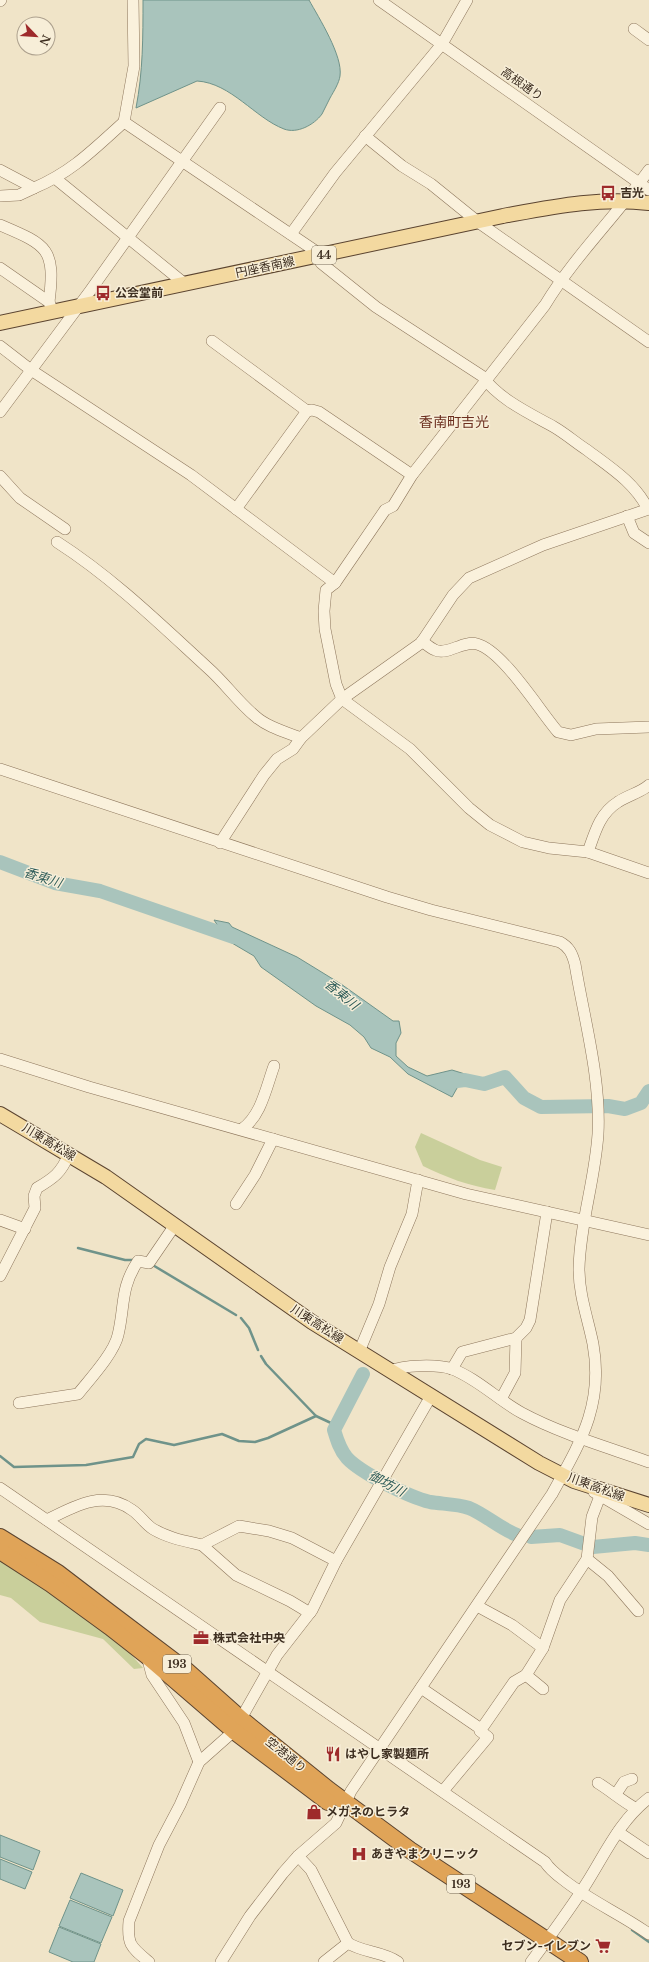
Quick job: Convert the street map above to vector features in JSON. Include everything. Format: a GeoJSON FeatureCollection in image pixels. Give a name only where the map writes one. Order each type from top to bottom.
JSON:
{"type":"FeatureCollection","features":[{"type":"Feature","properties":{"kind":"highway","name":"空港通り"},"geometry":{"type":"LineString","coordinates":[[0,1538],[71,1583],[187,1672],[237,1725]]}},
{"type":"Feature","properties":{"kind":"highway","name":"空港通り"},"geometry":{"type":"LineString","coordinates":[[0,1551],[52,1584],[147,1656],[343,1807],[403,1858],[539,1951],[560,1962]]}},
{"type":"Feature","properties":{"kind":"highway","name":"空港通り"},"geometry":{"type":"LineString","coordinates":[[539,1951],[580,1962]]}},
{"type":"Feature","properties":{"kind":"main road","name":"円座香南線"},"geometry":{"type":"LineString","coordinates":[[0,323],[51,308],[78,308],[478,222],[576,203],[627,200],[649,203]]}},
{"type":"Feature","properties":{"kind":"main road","name":"川東高松線"},"geometry":{"type":"LineString","coordinates":[[0,1114],[106,1177],[312,1322],[539,1463],[568,1478],[649,1505]]}},
{"type":"Feature","properties":{"kind":"street"},"geometry":{"type":"LineString","coordinates":[[0,196],[19,195],[56,179],[81,161],[124,122],[134,66],[133,0]]}},
{"type":"Feature","properties":{"kind":"street","name":"高根通り"},"geometry":{"type":"LineString","coordinates":[[379,0],[649,190]]}},
{"type":"Feature","properties":{"kind":"street"},"geometry":{"type":"LineString","coordinates":[[291,234],[335,173],[442,44],[467,0]]}},
{"type":"Feature","properties":{"kind":"street"},"geometry":{"type":"LineString","coordinates":[[634,29],[649,40]]}},
{"type":"Feature","properties":{"kind":"street"},"geometry":{"type":"LineString","coordinates":[[0,412],[78,308],[220,108]]}},
{"type":"Feature","properties":{"kind":"street"},"geometry":{"type":"LineString","coordinates":[[124,122],[183,160],[314,250],[321,263],[376,307],[482,376],[514,404],[557,429],[628,481],[640,494],[648,509],[543,545],[469,578],[453,595],[422,641],[342,699],[301,738],[293,749],[276,759],[220,843]]}},
{"type":"Feature","properties":{"kind":"street"},"geometry":{"type":"LineString","coordinates":[[365,136],[402,166],[431,184],[478,222],[649,342]]}},
{"type":"Feature","properties":{"kind":"street"},"geometry":{"type":"LineString","coordinates":[[0,170],[34,188]]}},
{"type":"Feature","properties":{"kind":"street"},"geometry":{"type":"LineString","coordinates":[[649,170],[627,200],[560,281],[545,305],[412,475],[393,506],[385,510],[335,583],[326,590],[324,611],[325,630],[336,684],[342,699],[410,749],[469,808],[490,825],[523,842],[549,848],[588,852],[649,873]]}},
{"type":"Feature","properties":{"kind":"street"},"geometry":{"type":"LineString","coordinates":[[56,179],[185,284]]}},
{"type":"Feature","properties":{"kind":"street"},"geometry":{"type":"LineString","coordinates":[[0,225],[32,239],[44,249],[50,261],[53,276],[51,308]]}},
{"type":"Feature","properties":{"kind":"street"},"geometry":{"type":"LineString","coordinates":[[0,268],[51,308]]}},
{"type":"Feature","properties":{"kind":"street"},"geometry":{"type":"LineString","coordinates":[[212,341],[307,412]]}},
{"type":"Feature","properties":{"kind":"street"},"geometry":{"type":"LineString","coordinates":[[0,346],[31,370],[191,475],[335,583]]}},
{"type":"Feature","properties":{"kind":"street"},"geometry":{"type":"LineString","coordinates":[[236,509],[307,412],[312,410],[319,412],[412,475]]}},
{"type":"Feature","properties":{"kind":"street"},"geometry":{"type":"LineString","coordinates":[[0,476],[20,498],[65,529]]}},
{"type":"Feature","properties":{"kind":"street"},"geometry":{"type":"LineString","coordinates":[[627,516],[634,533],[649,543]]}},
{"type":"Feature","properties":{"kind":"street"},"geometry":{"type":"LineString","coordinates":[[57,542],[87,561],[125,593],[225,683],[254,716],[301,738]]}},
{"type":"Feature","properties":{"kind":"street"},"geometry":{"type":"LineString","coordinates":[[422,641],[436,651],[442,651],[469,644],[477,644],[484,648],[508,667],[558,732],[571,735],[596,729],[649,727]]}},
{"type":"Feature","properties":{"kind":"street"},"geometry":{"type":"LineString","coordinates":[[0,769],[220,843],[424,908],[560,942],[567,946],[572,953],[594,1071],[598,1135],[591,1187],[583,1219],[579,1270],[581,1298],[592,1343],[596,1378],[591,1416],[568,1478],[552,1494],[351,1791],[336,1823],[298,1856],[250,1916],[222,1962]]}},
{"type":"Feature","properties":{"kind":"street"},"geometry":{"type":"LineString","coordinates":[[588,852],[598,824],[606,813],[618,802],[649,785]]}},
{"type":"Feature","properties":{"kind":"street"},"geometry":{"type":"LineString","coordinates":[[627,865],[649,864]]}},
{"type":"Feature","properties":{"kind":"street"},"geometry":{"type":"LineString","coordinates":[[0,1059],[89,1087],[274,1138],[466,1194],[649,1235]]}},
{"type":"Feature","properties":{"kind":"street"},"geometry":{"type":"LineString","coordinates":[[242,1130],[251,1123],[257,1112],[274,1066]]}},
{"type":"Feature","properties":{"kind":"street"},"geometry":{"type":"LineString","coordinates":[[236,1204],[255,1175],[274,1138]]}},
{"type":"Feature","properties":{"kind":"street"},"geometry":{"type":"LineString","coordinates":[[0,1276],[9,1260],[8,1256],[25,1229],[35,1208],[34,1196],[37,1188],[54,1178],[63,1168],[69,1154]]}},
{"type":"Feature","properties":{"kind":"street"},"geometry":{"type":"LineString","coordinates":[[359,1352],[379,1304],[390,1267],[412,1214],[418,1180]]}},
{"type":"Feature","properties":{"kind":"street"},"geometry":{"type":"LineString","coordinates":[[452,1370],[462,1352],[516,1338],[526,1328],[530,1320],[547,1212]]}},
{"type":"Feature","properties":{"kind":"street"},"geometry":{"type":"LineString","coordinates":[[0,1220],[25,1229]]}},
{"type":"Feature","properties":{"kind":"street"},"geometry":{"type":"LineString","coordinates":[[19,1403],[78,1394],[101,1366],[118,1337],[124,1289],[129,1275],[138,1261],[149,1263],[175,1225]]}},
{"type":"Feature","properties":{"kind":"street"},"geometry":{"type":"LineString","coordinates":[[501,1399],[515,1373],[516,1338]]}},
{"type":"Feature","properties":{"kind":"street"},"geometry":{"type":"LineString","coordinates":[[390,1371],[398,1367],[439,1366],[452,1370],[522,1413],[567,1433],[649,1462]]}},
{"type":"Feature","properties":{"kind":"street"},"geometry":{"type":"LineString","coordinates":[[149,1962],[131,1946],[128,1931],[129,1921],[159,1845],[180,1805],[199,1762],[237,1725],[277,1655],[310,1613],[336,1562],[431,1396]]}},
{"type":"Feature","properties":{"kind":"street"},"geometry":{"type":"LineString","coordinates":[[568,1478],[649,1524]]}},
{"type":"Feature","properties":{"kind":"street"},"geometry":{"type":"LineString","coordinates":[[0,1488],[545,1862],[549,1868],[580,1893],[609,1911],[632,1922],[649,1934]]}},
{"type":"Feature","properties":{"kind":"street"},"geometry":{"type":"LineString","coordinates":[[481,1730],[514,1682],[526,1675],[543,1648],[560,1600],[587,1559],[592,1518],[600,1496]]}},
{"type":"Feature","properties":{"kind":"street"},"geometry":{"type":"LineString","coordinates":[[47,1520],[73,1506],[104,1498],[120,1502],[133,1510],[151,1528],[167,1536],[202,1546],[236,1575],[290,1601],[310,1613]]}},
{"type":"Feature","properties":{"kind":"street"},"geometry":{"type":"LineString","coordinates":[[202,1546],[239,1526],[269,1531],[292,1538],[336,1562]]}},
{"type":"Feature","properties":{"kind":"street"},"geometry":{"type":"LineString","coordinates":[[587,1559],[608,1576],[638,1611]]}},
{"type":"Feature","properties":{"kind":"street"},"geometry":{"type":"LineString","coordinates":[[477,1606],[512,1625],[543,1648]]}},
{"type":"Feature","properties":{"kind":"street"},"geometry":{"type":"LineString","coordinates":[[147,1656],[152,1674],[184,1723],[199,1762]]}},
{"type":"Feature","properties":{"kind":"street"},"geometry":{"type":"LineString","coordinates":[[526,1675],[543,1689]]}},
{"type":"Feature","properties":{"kind":"street"},"geometry":{"type":"LineString","coordinates":[[421,1688],[481,1730],[480,1731],[488,1737],[443,1791]]}},
{"type":"Feature","properties":{"kind":"street"},"geometry":{"type":"LineString","coordinates":[[616,1794],[624,1782],[632,1779]]}},
{"type":"Feature","properties":{"kind":"street"},"geometry":{"type":"LineString","coordinates":[[598,1783],[616,1794],[622,1801],[635,1808]]}},
{"type":"Feature","properties":{"kind":"street"},"geometry":{"type":"LineString","coordinates":[[539,1951],[580,1893],[618,1832],[635,1808],[649,1798]]}},
{"type":"Feature","properties":{"kind":"street"},"geometry":{"type":"LineString","coordinates":[[618,1832],[649,1853]]}},
{"type":"Feature","properties":{"kind":"street"},"geometry":{"type":"LineString","coordinates":[[298,1856],[311,1870],[348,1943],[359,1949],[384,1954],[398,1962]]}},
{"type":"Feature","properties":{"kind":"street"},"geometry":{"type":"LineString","coordinates":[[324,1962],[348,1943]]}},
{"type":"Feature","properties":{"kind":"green space"},"geometry":{"type":"Polygon","coordinates":[[[421,1133],[480,1160],[502,1167],[495,1190],[458,1181],[423,1166],[415,1147],[421,1133]]]}},
{"type":"Feature","properties":{"kind":"green space"},"geometry":{"type":"Polygon","coordinates":[[[0,1556],[113,1634],[143,1668],[134,1669],[103,1639],[40,1622],[11,1598],[0,1595],[0,1556]]]}},
{"type":"Feature","properties":{"kind":"water"},"geometry":{"type":"Polygon","coordinates":[[[143,0],[309,0],[329,37],[338,58],[340,68],[339,81],[322,114],[315,122],[305,128],[294,130],[284,129],[273,124],[232,94],[209,83],[197,81],[136,108],[143,41],[143,0]]]}},
{"type":"Feature","properties":{"kind":"water"},"geometry":{"type":"Polygon","coordinates":[[[214,920],[229,923],[232,927],[297,957],[341,984],[393,1021],[399,1021],[401,1033],[396,1043],[396,1056],[408,1067],[427,1076],[452,1070],[465,1074],[452,1097],[408,1074],[390,1057],[371,1048],[364,1037],[350,1025],[316,1006],[261,967],[254,956],[220,936],[215,928],[218,926],[214,920]]]}},
{"type":"Feature","properties":{"kind":"water"},"geometry":{"type":"Polygon","coordinates":[[[0,1835],[40,1851],[33,1870],[0,1857],[0,1835]]]}},
{"type":"Feature","properties":{"kind":"water"},"geometry":{"type":"Polygon","coordinates":[[[0,1859],[32,1872],[25,1889],[0,1879],[0,1859]]]}},
{"type":"Feature","properties":{"kind":"water"},"geometry":{"type":"Polygon","coordinates":[[[81,1873],[123,1890],[113,1916],[70,1898],[81,1873]]]}},
{"type":"Feature","properties":{"kind":"water"},"geometry":{"type":"Polygon","coordinates":[[[70,1900],[112,1917],[101,1943],[59,1926],[70,1900]]]}},
{"type":"Feature","properties":{"kind":"water"},"geometry":{"type":"Polygon","coordinates":[[[59,1927],[101,1944],[94,1962],[73,1962],[49,1952],[59,1927]]]}},
{"type":"Feature","properties":{"kind":"waterway","name":"香東川"},"geometry":{"type":"LineString","coordinates":[[0,862],[55,883],[100,891],[233,937]]}},
{"type":"Feature","properties":{"kind":"waterway","name":"香東川"},"geometry":{"type":"LineString","coordinates":[[441,1083],[465,1080],[484,1084],[505,1077],[524,1098],[541,1107],[608,1106],[625,1109],[641,1103],[649,1091]]}},
{"type":"Feature","properties":{"kind":"waterway"},"geometry":{"type":"LineString","coordinates":[[78,1248],[125,1260],[134,1260]]}},
{"type":"Feature","properties":{"kind":"waterway"},"geometry":{"type":"LineString","coordinates":[[151,1264],[236,1315]]}},
{"type":"Feature","properties":{"kind":"waterway"},"geometry":{"type":"LineString","coordinates":[[241,1318],[249,1328],[258,1350]]}},
{"type":"Feature","properties":{"kind":"waterway"},"geometry":{"type":"LineString","coordinates":[[261,1356],[266,1364],[316,1416]]}},
{"type":"Feature","properties":{"kind":"waterway","name":"御坊川"},"geometry":{"type":"LineString","coordinates":[[363,1374],[334,1430],[341,1448],[347,1458],[374,1477],[398,1490],[430,1502],[469,1508],[517,1535]]}},
{"type":"Feature","properties":{"kind":"waterway"},"geometry":{"type":"LineString","coordinates":[[0,1456],[14,1467],[86,1465],[133,1457],[139,1444],[146,1439],[174,1445],[222,1434],[239,1441],[255,1442],[268,1438],[316,1416],[331,1423],[335,1427]]}},
{"type":"Feature","properties":{"kind":"waterway","name":"御坊川"},"geometry":{"type":"LineString","coordinates":[[531,1537],[560,1535],[593,1547],[635,1543],[649,1545]]}},
{"type":"Feature","properties":{"kind":"waterway"},"geometry":{"type":"LineString","coordinates":[[632,1930],[649,1942]]}},
{"type":"Feature","properties":{"kind":"place","name":"吉光"},"geometry":{"type":"Point","coordinates":[608,193]}},
{"type":"Feature","properties":{"kind":"place","name":"公会堂前"},"geometry":{"type":"Point","coordinates":[103,293]}},
{"type":"Feature","properties":{"kind":"place","name":"株式会社中央"},"geometry":{"type":"Point","coordinates":[201,1638]}},
{"type":"Feature","properties":{"kind":"place","name":"はやし家製麺所"},"geometry":{"type":"Point","coordinates":[333,1754]}},
{"type":"Feature","properties":{"kind":"place","name":"メガネのヒラタ"},"geometry":{"type":"Point","coordinates":[314,1812]}},
{"type":"Feature","properties":{"kind":"place","name":"あきやまクリニック"},"geometry":{"type":"Point","coordinates":[359,1854]}},
{"type":"Feature","properties":{"kind":"place","name":"セブン-イレブン"},"geometry":{"type":"Point","coordinates":[603,1946]}},
{"type":"Feature","properties":{"kind":"district","name":"香南町吉光"},"geometry":{"type":"Point","coordinates":[454,422]}}]}
